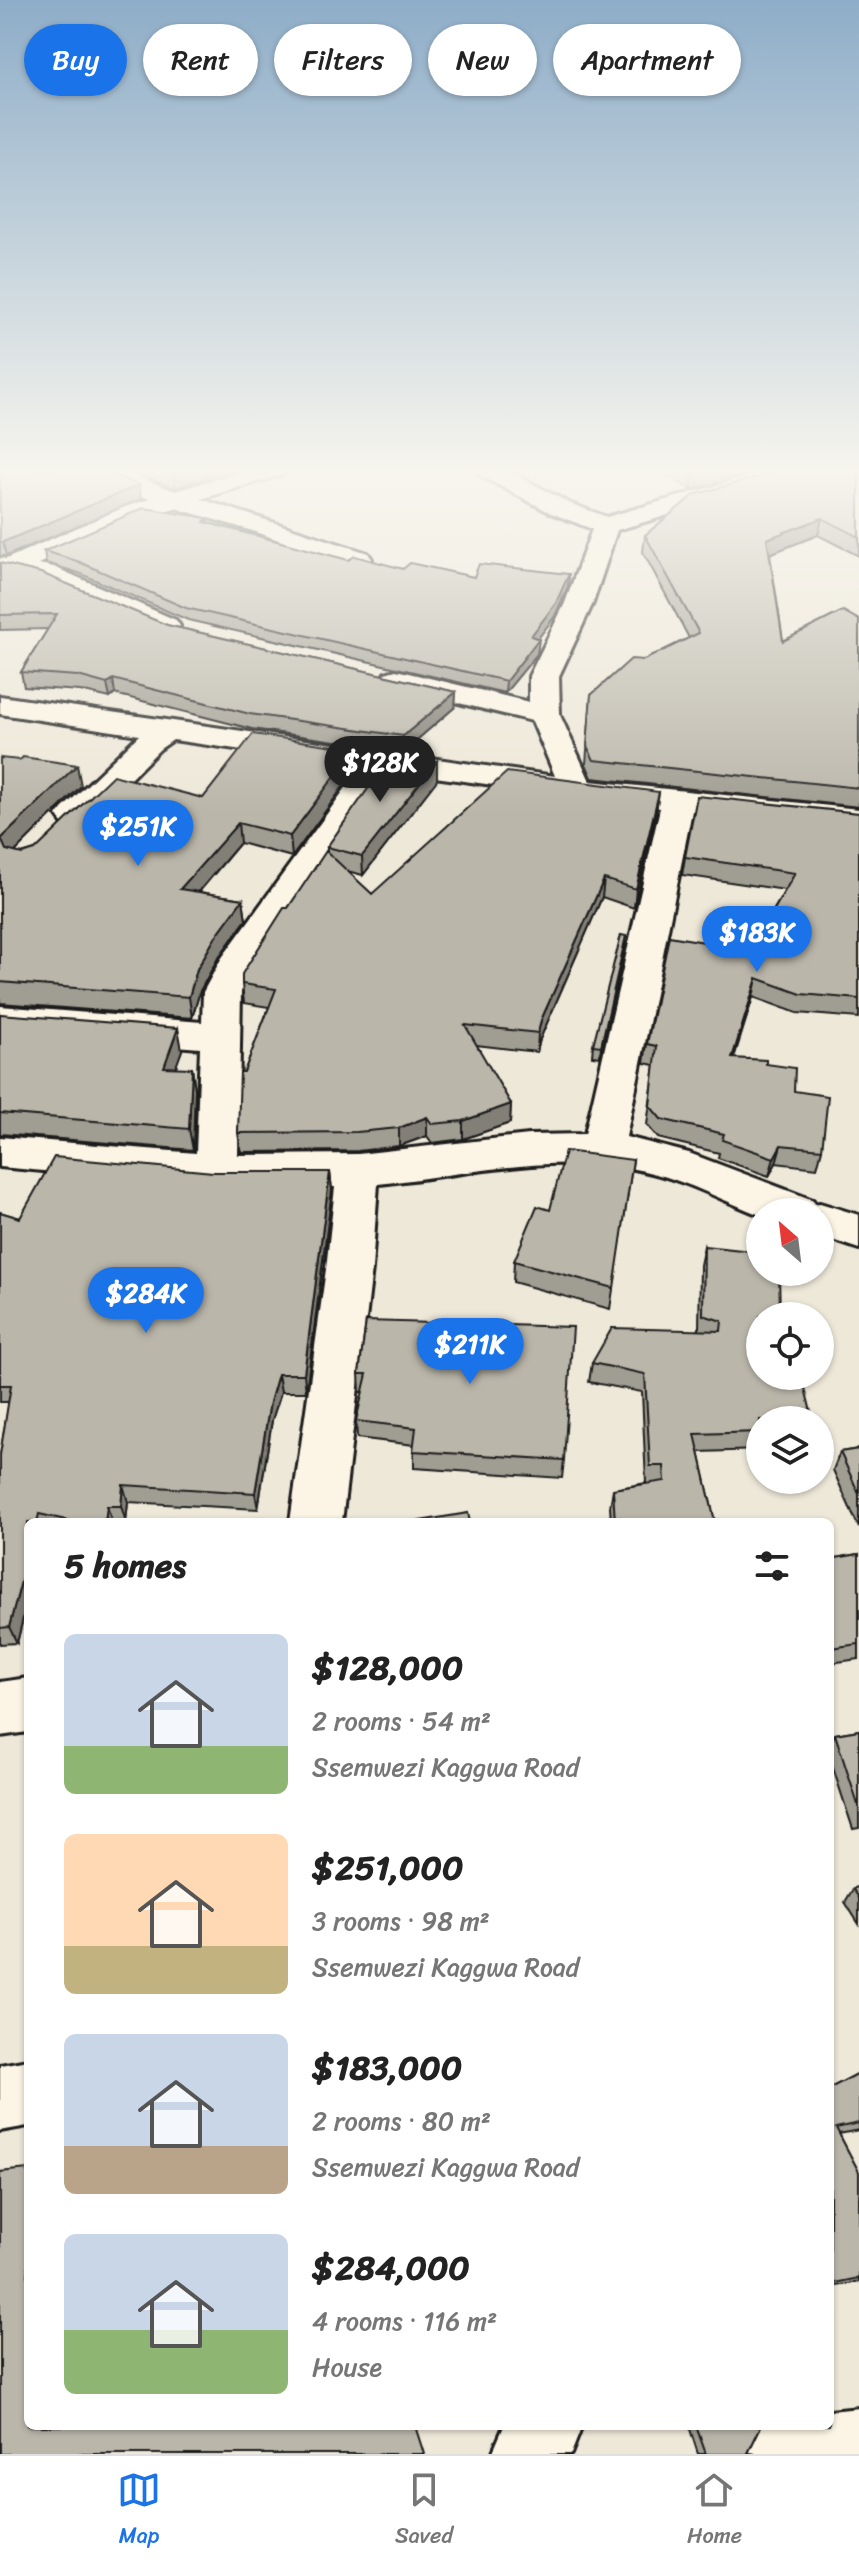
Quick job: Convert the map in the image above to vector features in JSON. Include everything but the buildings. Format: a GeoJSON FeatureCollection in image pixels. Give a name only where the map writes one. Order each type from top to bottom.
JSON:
{"type":"FeatureCollection","features":[{"type":"Feature","properties":{"kind":"street"},"geometry":{"type":"LineString","coordinates":[[69,584],[145,619],[191,633]]}},
{"type":"Feature","properties":{"kind":"street"},"geometry":{"type":"LineString","coordinates":[[577,789],[545,715],[544,676],[586,584]]}},
{"type":"Feature","properties":{"kind":"street"},"geometry":{"type":"LineString","coordinates":[[370,673],[545,715]]}},
{"type":"Feature","properties":{"kind":"street"},"geometry":{"type":"LineString","coordinates":[[0,705],[577,789],[859,819]]}},
{"type":"Feature","properties":{"kind":"street"},"geometry":{"type":"LineString","coordinates":[[47,842],[149,742],[168,729]]}},
{"type":"Feature","properties":{"kind":"street"},"geometry":{"type":"LineString","coordinates":[[216,1171],[222,992],[240,959],[382,761]]}},
{"type":"Feature","properties":{"kind":"street"},"geometry":{"type":"LineString","coordinates":[[602,1150],[678,800]]}},
{"type":"Feature","properties":{"kind":"street"},"geometry":{"type":"LineString","coordinates":[[0,1019],[219,1036]]}},
{"type":"Feature","properties":{"kind":"street"},"geometry":{"type":"LineString","coordinates":[[0,1152],[216,1171],[358,1170],[509,1152],[602,1150],[675,1165],[761,1198]]}},
{"type":"Feature","properties":{"kind":"street"},"geometry":{"type":"LineString","coordinates":[[317,1518],[349,1269],[358,1170]]}},
{"type":"Feature","properties":{"kind":"street"},"geometry":{"type":"LineString","coordinates":[[834,1224],[859,1232]]}},
{"type":"Feature","properties":{"kind":"street"},"geometry":{"type":"LineString","coordinates":[[0,1709],[24,1706]]}},
{"type":"Feature","properties":{"kind":"street"},"geometry":{"type":"LineString","coordinates":[[0,2098],[24,2094]]}},
{"type":"Feature","properties":{"kind":"street"},"geometry":{"type":"LineString","coordinates":[[530,2454],[543,2430]]}},
{"type":"Feature","properties":{"kind":"street"},"geometry":{"type":"LineString","coordinates":[[781,2454],[859,2446]]}}]}
